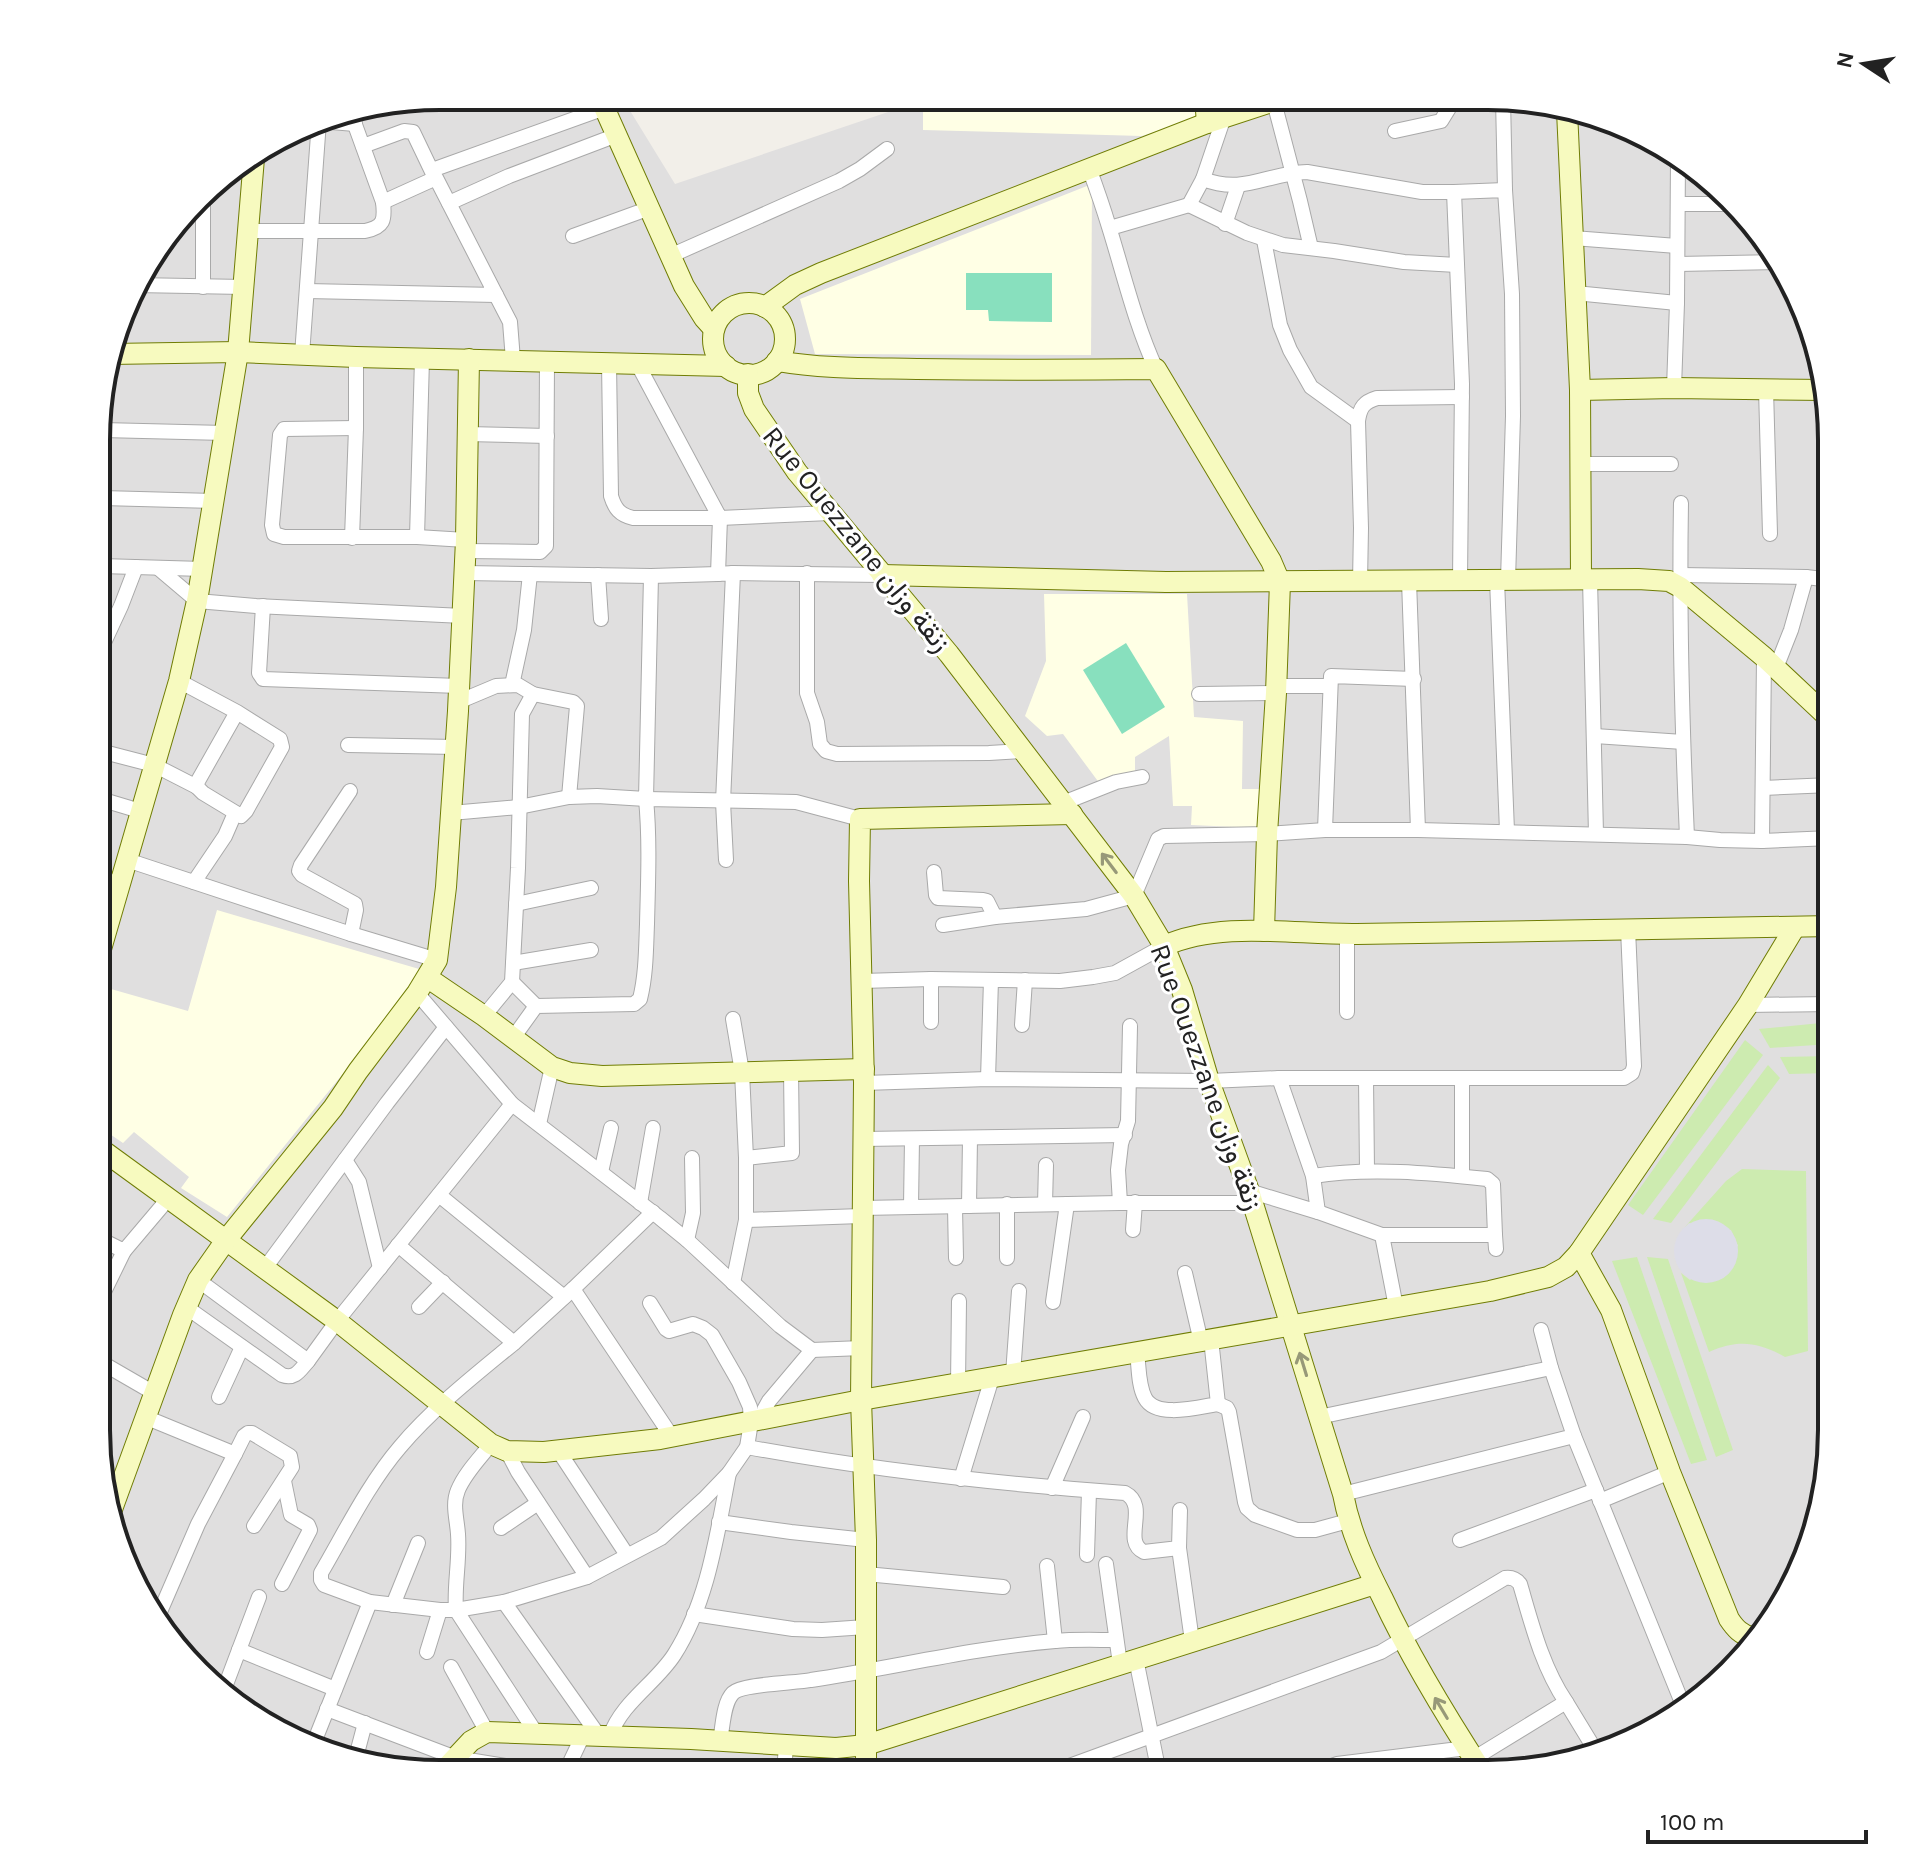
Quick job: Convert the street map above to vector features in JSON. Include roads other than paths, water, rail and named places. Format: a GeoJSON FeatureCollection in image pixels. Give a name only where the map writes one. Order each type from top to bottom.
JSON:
{"type":"FeatureCollection","features":[{"type":"Feature","properties":{"kind":"street"},"geometry":{"type":"LineString","coordinates":[[383,202],[434,174],[583,110]]}},
{"type":"Feature","properties":{"kind":"street"},"geometry":{"type":"LineString","coordinates":[[606,110],[670,256],[695,305],[714,329]]}},
{"type":"Feature","properties":{"kind":"street"},"geometry":{"type":"LineString","coordinates":[[1189,205],[1203,179],[1215,120],[1210,110]]}},
{"type":"Feature","properties":{"kind":"street"},"geometry":{"type":"LineString","coordinates":[[765,307],[795,285],[821,273],[1246,110]]}},
{"type":"Feature","properties":{"kind":"street"},"geometry":{"type":"LineString","coordinates":[[1280,110],[1311,248]]}},
{"type":"Feature","properties":{"kind":"street"},"geometry":{"type":"LineString","coordinates":[[1395,131],[1441,121],[1448,110]]}},
{"type":"Feature","properties":{"kind":"street"},"geometry":{"type":"LineString","coordinates":[[1503,111],[1512,294],[1513,416],[1503,580],[1507,831]]}},
{"type":"Feature","properties":{"kind":"street"},"geometry":{"type":"LineString","coordinates":[[1567,120],[1585,579],[1595,736],[1596,834]]}},
{"type":"Feature","properties":{"kind":"street"},"geometry":{"type":"LineString","coordinates":[[249,231],[365,231],[376,228],[382,222],[385,215],[383,202],[354,121]]}},
{"type":"Feature","properties":{"kind":"street"},"geometry":{"type":"LineString","coordinates":[[363,146],[404,131],[413,132],[510,322],[513,360]]}},
{"type":"Feature","properties":{"kind":"street"},"geometry":{"type":"LineString","coordinates":[[302,355],[318,134]]}},
{"type":"Feature","properties":{"kind":"street"},"geometry":{"type":"LineString","coordinates":[[449,203],[509,176],[617,135]]}},
{"type":"Feature","properties":{"kind":"street"},"geometry":{"type":"LineString","coordinates":[[670,256],[839,181],[887,149]]}},
{"type":"Feature","properties":{"kind":"street"},"geometry":{"type":"LineString","coordinates":[[110,919],[179,681],[197,601],[238,352],[253,168]]}},
{"type":"Feature","properties":{"kind":"street"},"geometry":{"type":"LineString","coordinates":[[1089,168],[1144,343],[1156,369],[1265,550],[1280,582],[1264,931]]}},
{"type":"Feature","properties":{"kind":"street"},"geometry":{"type":"LineString","coordinates":[[1674,388],[1678,171]]}},
{"type":"Feature","properties":{"kind":"street"},"geometry":{"type":"LineString","coordinates":[[1203,179],[1238,186],[1293,172],[1332,175],[1422,192],[1505,190]]}},
{"type":"Feature","properties":{"kind":"street"},"geometry":{"type":"LineString","coordinates":[[1225,224],[1238,186]]}},
{"type":"Feature","properties":{"kind":"street"},"geometry":{"type":"LineString","coordinates":[[1454,192],[1462,397],[1460,581]]}},
{"type":"Feature","properties":{"kind":"street"},"geometry":{"type":"LineString","coordinates":[[1678,204],[1718,204]]}},
{"type":"Feature","properties":{"kind":"street"},"geometry":{"type":"LineString","coordinates":[[1110,228],[1189,205],[1264,240],[1404,262],[1457,265]]}},
{"type":"Feature","properties":{"kind":"street"},"geometry":{"type":"LineString","coordinates":[[573,236],[650,208]]}},
{"type":"Feature","properties":{"kind":"street"},"geometry":{"type":"LineString","coordinates":[[203,211],[203,287]]}},
{"type":"Feature","properties":{"kind":"street"},"geometry":{"type":"LineString","coordinates":[[1573,238],[1677,246]]}},
{"type":"Feature","properties":{"kind":"street"},"geometry":{"type":"LineString","coordinates":[[1264,240],[1280,325],[1290,350],[1311,387],[1358,421]]}},
{"type":"Feature","properties":{"kind":"street"},"geometry":{"type":"LineString","coordinates":[[1678,264],[1766,262]]}},
{"type":"Feature","properties":{"kind":"street"},"geometry":{"type":"LineString","coordinates":[[149,285],[244,287]]}},
{"type":"Feature","properties":{"kind":"street"},"geometry":{"type":"LineString","coordinates":[[307,291],[496,295]]}},
{"type":"Feature","properties":{"kind":"street"},"geometry":{"type":"LineString","coordinates":[[1575,293],[1677,303]]}},
{"type":"Feature","properties":{"kind":"street"},"geometry":{"type":"LineString","coordinates":[[121,354],[238,352],[637,363],[726,366],[748,374],[764,371],[777,361],[784,347],[784,331],[778,317],[765,307],[750,302],[728,310],[717,322],[713,337],[716,353],[726,366]]}},
{"type":"Feature","properties":{"kind":"street"},"geometry":{"type":"LineString","coordinates":[[352,538],[356,357]]}},
{"type":"Feature","properties":{"kind":"street"},"geometry":{"type":"LineString","coordinates":[[417,537],[422,359]]}},
{"type":"Feature","properties":{"kind":"street"},"geometry":{"type":"LineString","coordinates":[[117,1496],[198,1280],[226,1240],[333,1108],[427,977],[440,943],[463,616],[469,359]]}},
{"type":"Feature","properties":{"kind":"street"},"geometry":{"type":"LineString","coordinates":[[356,428],[284,429],[280,435],[272,525],[274,534],[284,537],[417,537],[466,546],[540,552],[546,546],[547,361]]}},
{"type":"Feature","properties":{"kind":"street"},"geometry":{"type":"LineString","coordinates":[[777,361],[816,367],[1027,371],[1156,369]]}},
{"type":"Feature","properties":{"kind":"street"},"geometry":{"type":"LineString","coordinates":[[609,363],[611,496],[621,514],[633,518],[720,518],[830,513]]}},
{"type":"Feature","properties":{"kind":"street"},"geometry":{"type":"LineString","coordinates":[[637,363],[720,518],[726,573],[723,802],[726,860]]}},
{"type":"Feature","properties":{"kind":"street","name":"Rue Ouezzane زنقة وزان"},"geometry":{"type":"LineString","coordinates":[[748,374],[748,393],[754,409],[797,472],[949,654],[1134,896],[1164,946],[1182,990],[1209,1081],[1251,1197],[1343,1494],[1348,1521],[1403,1639],[1474,1760]]}},
{"type":"Feature","properties":{"kind":"street"},"geometry":{"type":"LineString","coordinates":[[1766,389],[1770,534]]}},
{"type":"Feature","properties":{"kind":"street"},"geometry":{"type":"LineString","coordinates":[[1580,390],[1814,390]]}},
{"type":"Feature","properties":{"kind":"street"},"geometry":{"type":"LineString","coordinates":[[1360,582],[1358,421],[1362,405],[1377,398],[1462,397]]}},
{"type":"Feature","properties":{"kind":"street"},"geometry":{"type":"LineString","coordinates":[[110,430],[225,433]]}},
{"type":"Feature","properties":{"kind":"street"},"geometry":{"type":"LineString","coordinates":[[467,434],[547,436]]}},
{"type":"Feature","properties":{"kind":"street"},"geometry":{"type":"LineString","coordinates":[[1580,464],[1671,464]]}},
{"type":"Feature","properties":{"kind":"street"},"geometry":{"type":"LineString","coordinates":[[110,498],[214,501]]}},
{"type":"Feature","properties":{"kind":"street"},"geometry":{"type":"LineString","coordinates":[[1681,503],[1680,581],[1687,837]]}},
{"type":"Feature","properties":{"kind":"street"},"geometry":{"type":"LineString","coordinates":[[110,566],[203,569]]}},
{"type":"Feature","properties":{"kind":"street"},"geometry":{"type":"LineString","coordinates":[[110,628],[136,567]]}},
{"type":"Feature","properties":{"kind":"street"},"geometry":{"type":"LineString","coordinates":[[158,568],[197,601],[463,616]]}},
{"type":"Feature","properties":{"kind":"street"},"geometry":{"type":"LineString","coordinates":[[465,573],[651,576],[807,573],[1280,582],[1818,578]]}},
{"type":"Feature","properties":{"kind":"street"},"geometry":{"type":"LineString","coordinates":[[807,573],[807,693],[817,722],[820,744],[826,751],[837,754],[1023,751]]}},
{"type":"Feature","properties":{"kind":"street"},"geometry":{"type":"LineString","coordinates":[[512,685],[524,630],[530,574]]}},
{"type":"Feature","properties":{"kind":"street"},"geometry":{"type":"LineString","coordinates":[[598,575],[601,619]]}},
{"type":"Feature","properties":{"kind":"street"},"geometry":{"type":"LineString","coordinates":[[512,982],[536,1006],[634,1004],[640,999],[648,895],[646,799],[651,576]]}},
{"type":"Feature","properties":{"kind":"street"},"geometry":{"type":"LineString","coordinates":[[1762,841],[1770,663],[1791,630],[1806,577]]}},
{"type":"Feature","properties":{"kind":"street"},"geometry":{"type":"LineString","coordinates":[[1409,581],[1418,830]]}},
{"type":"Feature","properties":{"kind":"street"},"geometry":{"type":"LineString","coordinates":[[1680,581],[1818,707]]}},
{"type":"Feature","properties":{"kind":"street"},"geometry":{"type":"LineString","coordinates":[[263,606],[259,673],[263,679],[459,694],[518,685],[533,694],[573,702],[577,706],[569,797]]}},
{"type":"Feature","properties":{"kind":"street"},"geometry":{"type":"LineString","coordinates":[[1325,830],[1330,678],[1332,675],[1414,679]]}},
{"type":"Feature","properties":{"kind":"street"},"geometry":{"type":"LineString","coordinates":[[110,754],[154,765],[197,787],[241,816],[246,811],[282,747],[280,739],[179,681]]}},
{"type":"Feature","properties":{"kind":"street"},"geometry":{"type":"LineString","coordinates":[[1199,694],[1329,686]]}},
{"type":"Feature","properties":{"kind":"street"},"geometry":{"type":"LineString","coordinates":[[484,1016],[512,982],[522,714],[533,694]]}},
{"type":"Feature","properties":{"kind":"street"},"geometry":{"type":"LineString","coordinates":[[197,787],[237,712]]}},
{"type":"Feature","properties":{"kind":"street"},"geometry":{"type":"LineString","coordinates":[[1595,736],[1683,742]]}},
{"type":"Feature","properties":{"kind":"street"},"geometry":{"type":"LineString","coordinates":[[348,745],[456,747]]}},
{"type":"Feature","properties":{"kind":"street"},"geometry":{"type":"LineString","coordinates":[[451,813],[597,796],[796,802],[860,819],[1068,809],[1116,782],[1142,777]]}},
{"type":"Feature","properties":{"kind":"street"},"geometry":{"type":"LineString","coordinates":[[1763,788],[1818,786]]}},
{"type":"Feature","properties":{"kind":"street"},"geometry":{"type":"LineString","coordinates":[[350,791],[299,871],[355,904],[351,934]]}},
{"type":"Feature","properties":{"kind":"street"},"geometry":{"type":"LineString","coordinates":[[110,802],[140,811]]}},
{"type":"Feature","properties":{"kind":"street"},"geometry":{"type":"LineString","coordinates":[[194,882],[225,836],[235,813]]}},
{"type":"Feature","properties":{"kind":"street"},"geometry":{"type":"LineString","coordinates":[[860,819],[864,1076],[861,1400],[866,1540],[866,1760]]}},
{"type":"Feature","properties":{"kind":"street"},"geometry":{"type":"LineString","coordinates":[[943,925],[1086,909],[1134,896],[1160,837],[1325,830],[1418,830],[1762,841],[1818,839]]}},
{"type":"Feature","properties":{"kind":"street"},"geometry":{"type":"LineString","coordinates":[[127,860],[351,934],[427,977],[552,1067],[570,1073],[602,1076],[791,1070],[864,1076],[988,1079],[1624,1078],[1632,1073],[1634,1066],[1628,929]]}},
{"type":"Feature","properties":{"kind":"street"},"geometry":{"type":"LineString","coordinates":[[934,872],[938,898],[983,900],[990,904],[995,917]]}},
{"type":"Feature","properties":{"kind":"street"},"geometry":{"type":"LineString","coordinates":[[110,881],[120,886]]}},
{"type":"Feature","properties":{"kind":"street"},"geometry":{"type":"LineString","coordinates":[[516,904],[591,888]]}},
{"type":"Feature","properties":{"kind":"street"},"geometry":{"type":"LineString","coordinates":[[862,981],[1060,981],[1115,973],[1184,937],[1220,932],[1347,934],[1818,926]]}},
{"type":"Feature","properties":{"kind":"street"},"geometry":{"type":"LineString","coordinates":[[536,1733],[456,1610],[456,1494],[461,1483],[499,1448],[558,1450],[672,1437],[861,1400],[1490,1291],[1548,1277],[1566,1267],[1579,1253],[1748,1005],[1795,927]]}},
{"type":"Feature","properties":{"kind":"street"},"geometry":{"type":"LineString","coordinates":[[1347,934],[1347,1012]]}},
{"type":"Feature","properties":{"kind":"street"},"geometry":{"type":"LineString","coordinates":[[513,963],[591,950]]}},
{"type":"Feature","properties":{"kind":"street"},"geometry":{"type":"LineString","coordinates":[[427,977],[446,1027],[512,1104],[687,1240],[780,1326],[812,1350],[862,1348]]}},
{"type":"Feature","properties":{"kind":"street"},"geometry":{"type":"LineString","coordinates":[[931,979],[931,1022]]}},
{"type":"Feature","properties":{"kind":"street"},"geometry":{"type":"LineString","coordinates":[[988,1079],[991,980]]}},
{"type":"Feature","properties":{"kind":"street"},"geometry":{"type":"LineString","coordinates":[[1022,1025],[1025,980]]}},
{"type":"Feature","properties":{"kind":"street"},"geometry":{"type":"LineString","coordinates":[[1748,1005],[1818,1004]]}},
{"type":"Feature","properties":{"kind":"street"},"geometry":{"type":"LineString","coordinates":[[513,1038],[536,1006]]}},
{"type":"Feature","properties":{"kind":"street"},"geometry":{"type":"LineString","coordinates":[[733,1019],[742,1072],[746,1158],[746,1220],[733,1283]]}},
{"type":"Feature","properties":{"kind":"street"},"geometry":{"type":"LineString","coordinates":[[1130,1026],[1128,1121],[1118,1170],[1133,1230]]}},
{"type":"Feature","properties":{"kind":"street"},"geometry":{"type":"LineString","coordinates":[[265,1268],[446,1027]]}},
{"type":"Feature","properties":{"kind":"street"},"geometry":{"type":"LineString","coordinates":[[539,1124],[552,1067]]}},
{"type":"Feature","properties":{"kind":"street"},"geometry":{"type":"LineString","coordinates":[[746,1158],[792,1153],[791,1070]]}},
{"type":"Feature","properties":{"kind":"street"},"geometry":{"type":"LineString","coordinates":[[1279,1078],[1313,1176],[1318,1212]]}},
{"type":"Feature","properties":{"kind":"street"},"geometry":{"type":"LineString","coordinates":[[1366,1078],[1367,1171]]}},
{"type":"Feature","properties":{"kind":"street"},"geometry":{"type":"LineString","coordinates":[[1462,1078],[1462,1176]]}},
{"type":"Feature","properties":{"kind":"street"},"geometry":{"type":"LineString","coordinates":[[186,1307],[289,1378],[294,1377],[512,1104]]}},
{"type":"Feature","properties":{"kind":"street"},"geometry":{"type":"LineString","coordinates":[[601,1172],[611,1128]]}},
{"type":"Feature","properties":{"kind":"street"},"geometry":{"type":"LineString","coordinates":[[653,1128],[646,1207],[568,1293],[440,1404],[398,1449],[321,1573],[324,1585],[370,1602],[456,1610],[504,1602],[587,1577],[661,1538],[704,1499],[729,1473],[747,1447],[769,1401],[812,1350]]}},
{"type":"Feature","properties":{"kind":"street"},"geometry":{"type":"LineString","coordinates":[[862,1139],[1125,1135]]}},
{"type":"Feature","properties":{"kind":"street"},"geometry":{"type":"LineString","coordinates":[[956,1258],[970,1138]]}},
{"type":"Feature","properties":{"kind":"street"},"geometry":{"type":"LineString","coordinates":[[911,1206],[912,1139]]}},
{"type":"Feature","properties":{"kind":"street"},"geometry":{"type":"LineString","coordinates":[[110,1156],[337,1321],[499,1448],[587,1577]]}},
{"type":"Feature","properties":{"kind":"street"},"geometry":{"type":"LineString","coordinates":[[687,1240],[693,1213],[692,1158]]}},
{"type":"Feature","properties":{"kind":"street"},"geometry":{"type":"LineString","coordinates":[[345,1160],[359,1182],[380,1268]]}},
{"type":"Feature","properties":{"kind":"street"},"geometry":{"type":"LineString","coordinates":[[1045,1204],[1046,1165]]}},
{"type":"Feature","properties":{"kind":"street"},"geometry":{"type":"LineString","coordinates":[[746,1220],[911,1206],[1251,1197],[1318,1212],[1382,1235],[1495,1242],[1493,1184],[1487,1179],[1367,1171],[1313,1176]]}},
{"type":"Feature","properties":{"kind":"street"},"geometry":{"type":"LineString","coordinates":[[439,1195],[568,1293],[672,1437]]}},
{"type":"Feature","properties":{"kind":"street"},"geometry":{"type":"LineString","coordinates":[[110,1280],[124,1251],[168,1199]]}},
{"type":"Feature","properties":{"kind":"street"},"geometry":{"type":"LineString","coordinates":[[1007,1204],[1007,1258]]}},
{"type":"Feature","properties":{"kind":"street"},"geometry":{"type":"LineString","coordinates":[[1053,1302],[1067,1204]]}},
{"type":"Feature","properties":{"kind":"street"},"geometry":{"type":"LineString","coordinates":[[1382,1235],[1396,1307]]}},
{"type":"Feature","properties":{"kind":"street"},"geometry":{"type":"LineString","coordinates":[[110,1244],[124,1251]]}},
{"type":"Feature","properties":{"kind":"street"},"geometry":{"type":"LineString","coordinates":[[398,1245],[514,1343]]}},
{"type":"Feature","properties":{"kind":"street"},"geometry":{"type":"LineString","coordinates":[[1579,1253],[1611,1310],[1670,1472],[1729,1619],[1736,1630],[1746,1636]]}},
{"type":"Feature","properties":{"kind":"street"},"geometry":{"type":"LineString","coordinates":[[1185,1273],[1206,1340],[1218,1404]]}},
{"type":"Feature","properties":{"kind":"street"},"geometry":{"type":"LineString","coordinates":[[198,1280],[308,1361]]}},
{"type":"Feature","properties":{"kind":"street"},"geometry":{"type":"LineString","coordinates":[[419,1307],[443,1282]]}},
{"type":"Feature","properties":{"kind":"street"},"geometry":{"type":"LineString","coordinates":[[1013,1374],[1019,1291]]}},
{"type":"Feature","properties":{"kind":"street"},"geometry":{"type":"LineString","coordinates":[[958,1384],[959,1301]]}},
{"type":"Feature","properties":{"kind":"street"},"geometry":{"type":"LineString","coordinates":[[650,1303],[669,1331],[693,1324],[712,1335],[757,1421]]}},
{"type":"Feature","properties":{"kind":"street"},"geometry":{"type":"LineString","coordinates":[[1541,1330],[1574,1436],[1680,1698]]}},
{"type":"Feature","properties":{"kind":"street"},"geometry":{"type":"LineString","coordinates":[[219,1397],[242,1347]]}},
{"type":"Feature","properties":{"kind":"street"},"geometry":{"type":"LineString","coordinates":[[1137,1353],[1145,1398],[1157,1409],[1218,1404],[1229,1412],[1249,1511],[1305,1531],[1348,1521]]}},
{"type":"Feature","properties":{"kind":"street"},"geometry":{"type":"LineString","coordinates":[[110,1368],[154,1393]]}},
{"type":"Feature","properties":{"kind":"street"},"geometry":{"type":"LineString","coordinates":[[1319,1417],[1551,1368]]}},
{"type":"Feature","properties":{"kind":"street"},"geometry":{"type":"LineString","coordinates":[[961,1479],[992,1378]]}},
{"type":"Feature","properties":{"kind":"street"},"geometry":{"type":"LineString","coordinates":[[145,1417],[235,1454]]}},
{"type":"Feature","properties":{"kind":"street"},"geometry":{"type":"LineString","coordinates":[[1052,1488],[1083,1417]]}},
{"type":"Feature","properties":{"kind":"street"},"geometry":{"type":"LineString","coordinates":[[162,1607],[198,1524],[248,1433],[290,1456],[292,1467],[254,1526]]}},
{"type":"Feature","properties":{"kind":"street"},"geometry":{"type":"LineString","coordinates":[[1343,1494],[1574,1436]]}},
{"type":"Feature","properties":{"kind":"street"},"geometry":{"type":"LineString","coordinates":[[747,1447],[862,1467],[1125,1493],[1136,1503],[1135,1544],[1139,1550],[1179,1548]]}},
{"type":"Feature","properties":{"kind":"street"},"geometry":{"type":"LineString","coordinates":[[558,1450],[627,1555]]}},
{"type":"Feature","properties":{"kind":"street"},"geometry":{"type":"LineString","coordinates":[[1460,1540],[1670,1472]]}},
{"type":"Feature","properties":{"kind":"street"},"geometry":{"type":"LineString","coordinates":[[579,1760],[597,1736],[615,1723],[677,1651],[703,1589],[729,1473]]}},
{"type":"Feature","properties":{"kind":"street"},"geometry":{"type":"LineString","coordinates":[[282,1584],[310,1530],[308,1525],[291,1515],[284,1481]]}},
{"type":"Feature","properties":{"kind":"street"},"geometry":{"type":"LineString","coordinates":[[1087,1555],[1089,1491]]}},
{"type":"Feature","properties":{"kind":"street"},"geometry":{"type":"LineString","coordinates":[[501,1528],[538,1503]]}},
{"type":"Feature","properties":{"kind":"street"},"geometry":{"type":"LineString","coordinates":[[1180,1510],[1179,1548],[1192,1641]]}},
{"type":"Feature","properties":{"kind":"street"},"geometry":{"type":"LineString","coordinates":[[719,1522],[866,1540]]}},
{"type":"Feature","properties":{"kind":"street"},"geometry":{"type":"LineString","coordinates":[[393,1605],[418,1543]]}},
{"type":"Feature","properties":{"kind":"street"},"geometry":{"type":"LineString","coordinates":[[1106,1564],[1116,1640],[1128,1661],[1156,1760]]}},
{"type":"Feature","properties":{"kind":"street"},"geometry":{"type":"LineString","coordinates":[[1047,1566],[1055,1641]]}},
{"type":"Feature","properties":{"kind":"street"},"geometry":{"type":"LineString","coordinates":[[866,1574],[1003,1587]]}},
{"type":"Feature","properties":{"kind":"street"},"geometry":{"type":"LineString","coordinates":[[1087,1760],[1381,1652],[1511,1577],[1520,1584],[1546,1668],[1591,1743]]}},
{"type":"Feature","properties":{"kind":"street"},"geometry":{"type":"LineString","coordinates":[[456,1758],[471,1741],[487,1732],[720,1740],[836,1748],[866,1745],[1375,1584]]}},
{"type":"Feature","properties":{"kind":"street"},"geometry":{"type":"LineString","coordinates":[[227,1682],[259,1597]]}},
{"type":"Feature","properties":{"kind":"street"},"geometry":{"type":"LineString","coordinates":[[317,1736],[370,1602]]}},
{"type":"Feature","properties":{"kind":"street"},"geometry":{"type":"LineString","coordinates":[[504,1602],[597,1736]]}},
{"type":"Feature","properties":{"kind":"street"},"geometry":{"type":"LineString","coordinates":[[427,1652],[440,1610]]}},
{"type":"Feature","properties":{"kind":"street"},"geometry":{"type":"LineString","coordinates":[[694,1614],[793,1629],[866,1627]]}},
{"type":"Feature","properties":{"kind":"street"},"geometry":{"type":"LineString","coordinates":[[720,1740],[732,1694],[742,1688],[865,1672],[1000,1647],[1055,1641],[1116,1640]]}},
{"type":"Feature","properties":{"kind":"street"},"geometry":{"type":"LineString","coordinates":[[239,1650],[335,1689]]}},
{"type":"Feature","properties":{"kind":"street"},"geometry":{"type":"LineString","coordinates":[[451,1667],[487,1732]]}},
{"type":"Feature","properties":{"kind":"street"},"geometry":{"type":"LineString","coordinates":[[1474,1760],[1566,1702]]}},
{"type":"Feature","properties":{"kind":"street"},"geometry":{"type":"LineString","coordinates":[[327,1709],[463,1760]]}},
{"type":"Feature","properties":{"kind":"street"},"geometry":{"type":"LineString","coordinates":[[358,1750],[365,1723]]}},
{"type":"Feature","properties":{"kind":"street"},"geometry":{"type":"LineString","coordinates":[[785,1760],[786,1745]]}}]}
